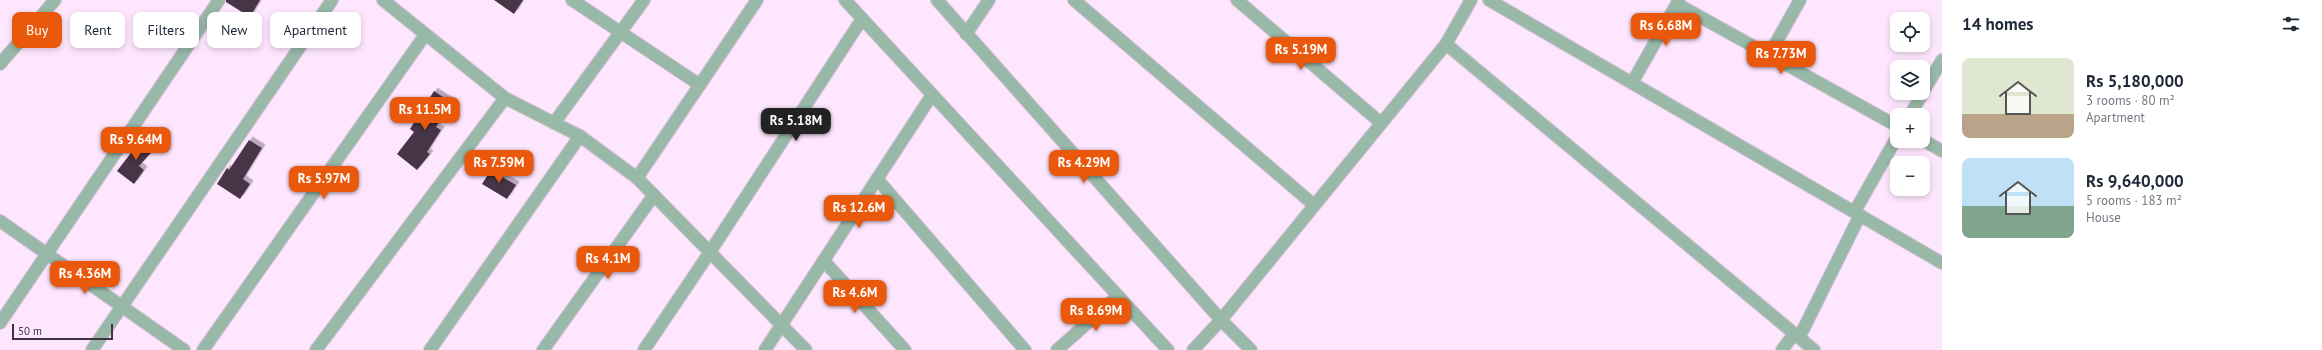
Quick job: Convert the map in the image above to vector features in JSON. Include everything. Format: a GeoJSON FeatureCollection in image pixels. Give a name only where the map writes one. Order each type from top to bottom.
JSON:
{"type":"FeatureCollection","features":[{"type":"Feature","properties":{"kind":"street"},"geometry":{"type":"LineString","coordinates":[[0,64],[55,0]]}},
{"type":"Feature","properties":{"kind":"street"},"geometry":{"type":"LineString","coordinates":[[0,323],[219,0]]}},
{"type":"Feature","properties":{"kind":"street"},"geometry":{"type":"LineString","coordinates":[[92,350],[332,0]]}},
{"type":"Feature","properties":{"kind":"street"},"geometry":{"type":"LineString","coordinates":[[383,0],[425,36],[505,98],[580,136],[637,178],[806,350]]}},
{"type":"Feature","properties":{"kind":"street"},"geometry":{"type":"LineString","coordinates":[[572,0],[700,85]]}},
{"type":"Feature","properties":{"kind":"street"},"geometry":{"type":"LineString","coordinates":[[554,123],[644,0]]}},
{"type":"Feature","properties":{"kind":"street"},"geometry":{"type":"LineString","coordinates":[[637,178],[757,0]]}},
{"type":"Feature","properties":{"kind":"street"},"geometry":{"type":"LineString","coordinates":[[845,0],[1168,350]]}},
{"type":"Feature","properties":{"kind":"street"},"geometry":{"type":"LineString","coordinates":[[937,0],[1221,320],[1251,350]]}},
{"type":"Feature","properties":{"kind":"street"},"geometry":{"type":"LineString","coordinates":[[966,34],[989,0]]}},
{"type":"Feature","properties":{"kind":"street"},"geometry":{"type":"LineString","coordinates":[[1074,0],[1314,206]]}},
{"type":"Feature","properties":{"kind":"street"},"geometry":{"type":"LineString","coordinates":[[1237,0],[1381,123]]}},
{"type":"Feature","properties":{"kind":"street"},"geometry":{"type":"LineString","coordinates":[[1193,350],[1221,320],[1446,44],[1471,0]]}},
{"type":"Feature","properties":{"kind":"street"},"geometry":{"type":"LineString","coordinates":[[1489,0],[1942,263]]}},
{"type":"Feature","properties":{"kind":"street"},"geometry":{"type":"LineString","coordinates":[[1769,55],[1800,0]]}},
{"type":"Feature","properties":{"kind":"street"},"geometry":{"type":"LineString","coordinates":[[1632,83],[1678,2],[1769,55],[1890,122]]}},
{"type":"Feature","properties":{"kind":"street"},"geometry":{"type":"LineString","coordinates":[[644,350],[710,252],[862,18]]}},
{"type":"Feature","properties":{"kind":"street"},"geometry":{"type":"LineString","coordinates":[[203,350],[425,36]]}},
{"type":"Feature","properties":{"kind":"street"},"geometry":{"type":"LineString","coordinates":[[1446,44],[1814,350]]}},
{"type":"Feature","properties":{"kind":"street"},"geometry":{"type":"LineString","coordinates":[[1930,81],[1942,60]]}},
{"type":"Feature","properties":{"kind":"street"},"geometry":{"type":"LineString","coordinates":[[765,350],[932,95]]}},
{"type":"Feature","properties":{"kind":"street"},"geometry":{"type":"LineString","coordinates":[[316,350],[505,98]]}},
{"type":"Feature","properties":{"kind":"street"},"geometry":{"type":"LineString","coordinates":[[430,350],[580,136]]}},
{"type":"Feature","properties":{"kind":"street"},"geometry":{"type":"LineString","coordinates":[[1930,144],[1942,151]]}},
{"type":"Feature","properties":{"kind":"street"},"geometry":{"type":"LineString","coordinates":[[1782,350],[1797,336],[1891,148]]}},
{"type":"Feature","properties":{"kind":"street"},"geometry":{"type":"LineString","coordinates":[[877,179],[1025,350]]}},
{"type":"Feature","properties":{"kind":"street"},"geometry":{"type":"LineString","coordinates":[[543,350],[654,195]]}},
{"type":"Feature","properties":{"kind":"street"},"geometry":{"type":"LineString","coordinates":[[0,221],[184,350]]}},
{"type":"Feature","properties":{"kind":"street"},"geometry":{"type":"LineString","coordinates":[[824,261],[905,350]]}},
{"type":"Feature","properties":{"kind":"street"},"geometry":{"type":"LineString","coordinates":[[1057,350],[1118,296]]}},
{"type":"Feature","properties":{"kind":"building"},"geometry":{"type":"Polygon","coordinates":[[[226,0],[260,0],[253,12],[242,12],[226,2],[226,0]]]}},
{"type":"Feature","properties":{"kind":"building"},"geometry":{"type":"Polygon","coordinates":[[[494,0],[523,0],[514,14],[494,0]]]}},
{"type":"Feature","properties":{"kind":"building"},"geometry":{"type":"Polygon","coordinates":[[[434,91],[452,103],[436,127],[441,130],[427,152],[430,154],[417,170],[397,154],[414,132],[410,129],[434,91]]]}},
{"type":"Feature","properties":{"kind":"building"},"geometry":{"type":"Polygon","coordinates":[[[144,136],[156,147],[139,166],[144,170],[134,184],[117,171],[144,136]]]}},
{"type":"Feature","properties":{"kind":"building"},"geometry":{"type":"Polygon","coordinates":[[[249,140],[262,148],[243,179],[250,184],[240,199],[217,184],[227,168],[229,170],[249,140]]]}},
{"type":"Feature","properties":{"kind":"building"},"geometry":{"type":"Polygon","coordinates":[[[491,170],[516,185],[507,199],[482,184],[491,170]]]}}]}
